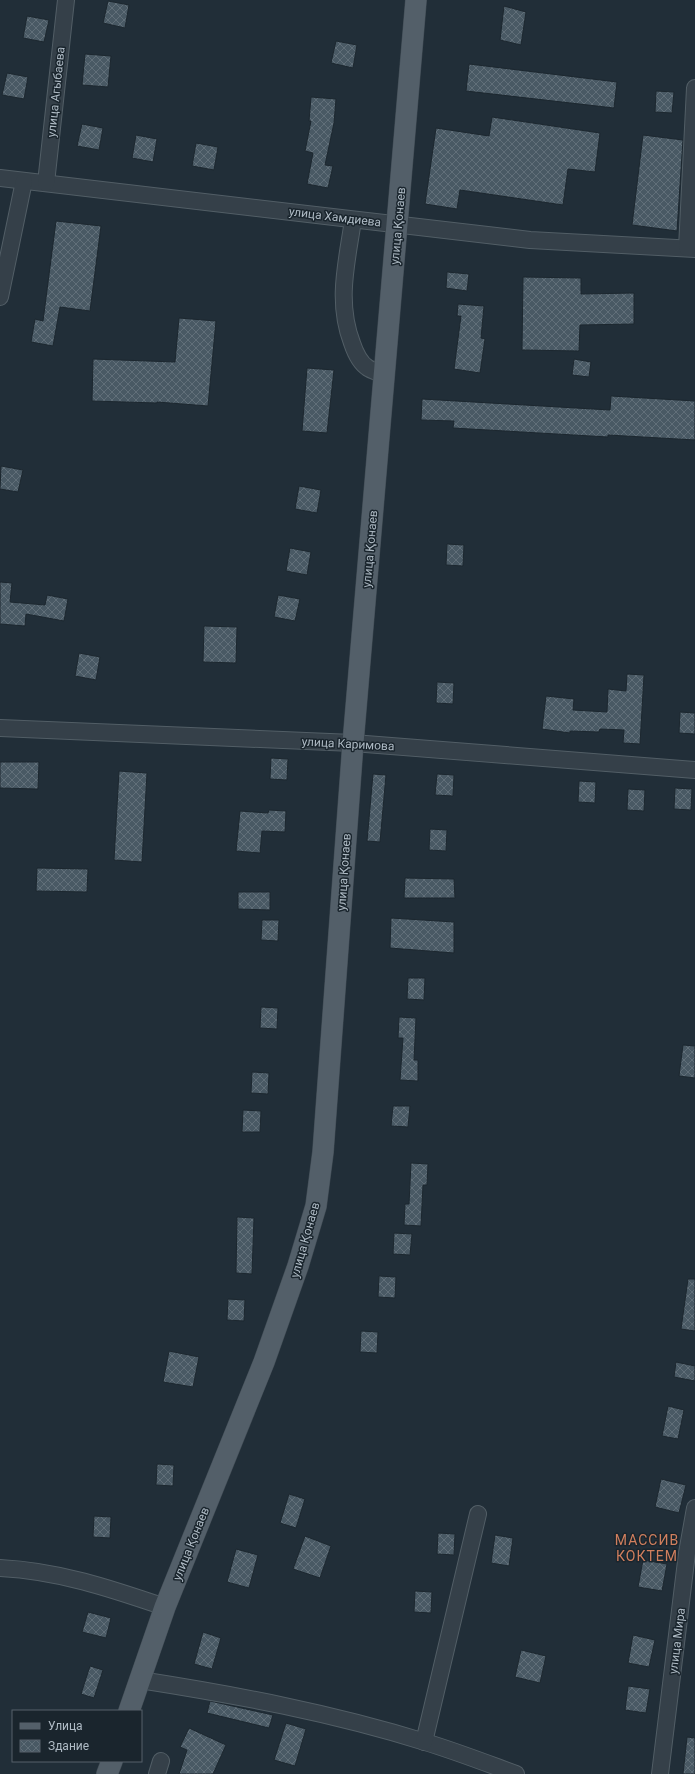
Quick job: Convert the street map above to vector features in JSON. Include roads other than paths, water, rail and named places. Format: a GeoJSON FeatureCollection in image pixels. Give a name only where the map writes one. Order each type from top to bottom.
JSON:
{"type":"FeatureCollection","features":[{"type":"Feature","properties":{"kind":"main road","name":"улица Қонаев"},"geometry":{"type":"LineString","coordinates":[[129,1710],[165,1607],[264,1362],[298,1266],[316,1206],[323,1152],[353,743],[416,0]]}},
{"type":"Feature","properties":{"kind":"main road"},"geometry":{"type":"LineString","coordinates":[[107,1774],[112,1762]]}},
{"type":"Feature","properties":{"kind":"street","name":"улица Агыбаева"},"geometry":{"type":"LineString","coordinates":[[46,183],[66,0]]}},
{"type":"Feature","properties":{"kind":"street"},"geometry":{"type":"LineString","coordinates":[[691,248],[695,88]]}},
{"type":"Feature","properties":{"kind":"street","name":"улица Хамдиева"},"geometry":{"type":"LineString","coordinates":[[0,178],[530,240],[691,248]]}},
{"type":"Feature","properties":{"kind":"street"},"geometry":{"type":"LineString","coordinates":[[0,297],[24,181]]}},
{"type":"Feature","properties":{"kind":"street"},"geometry":{"type":"LineString","coordinates":[[353,220],[343,293],[343,312],[346,327],[357,355],[367,368],[385,376]]}},
{"type":"Feature","properties":{"kind":"street","name":"улица Каримова"},"geometry":{"type":"LineString","coordinates":[[0,728],[353,743],[695,770]]}},
{"type":"Feature","properties":{"kind":"street","name":"улица Мира"},"geometry":{"type":"LineString","coordinates":[[660,1774],[687,1553],[695,1508]]}},
{"type":"Feature","properties":{"kind":"street"},"geometry":{"type":"LineString","coordinates":[[424,1742],[478,1514]]}},
{"type":"Feature","properties":{"kind":"street"},"geometry":{"type":"LineString","coordinates":[[0,1568],[31,1570],[90,1582],[165,1607]]}},
{"type":"Feature","properties":{"kind":"street"},"geometry":{"type":"LineString","coordinates":[[140,1680],[235,1695],[332,1717],[424,1742],[516,1774]]}},
{"type":"Feature","properties":{"kind":"district","name":"МАССИВ КОКТЕМ"},"geometry":{"type":"Point","coordinates":[647,1548]}}]}
